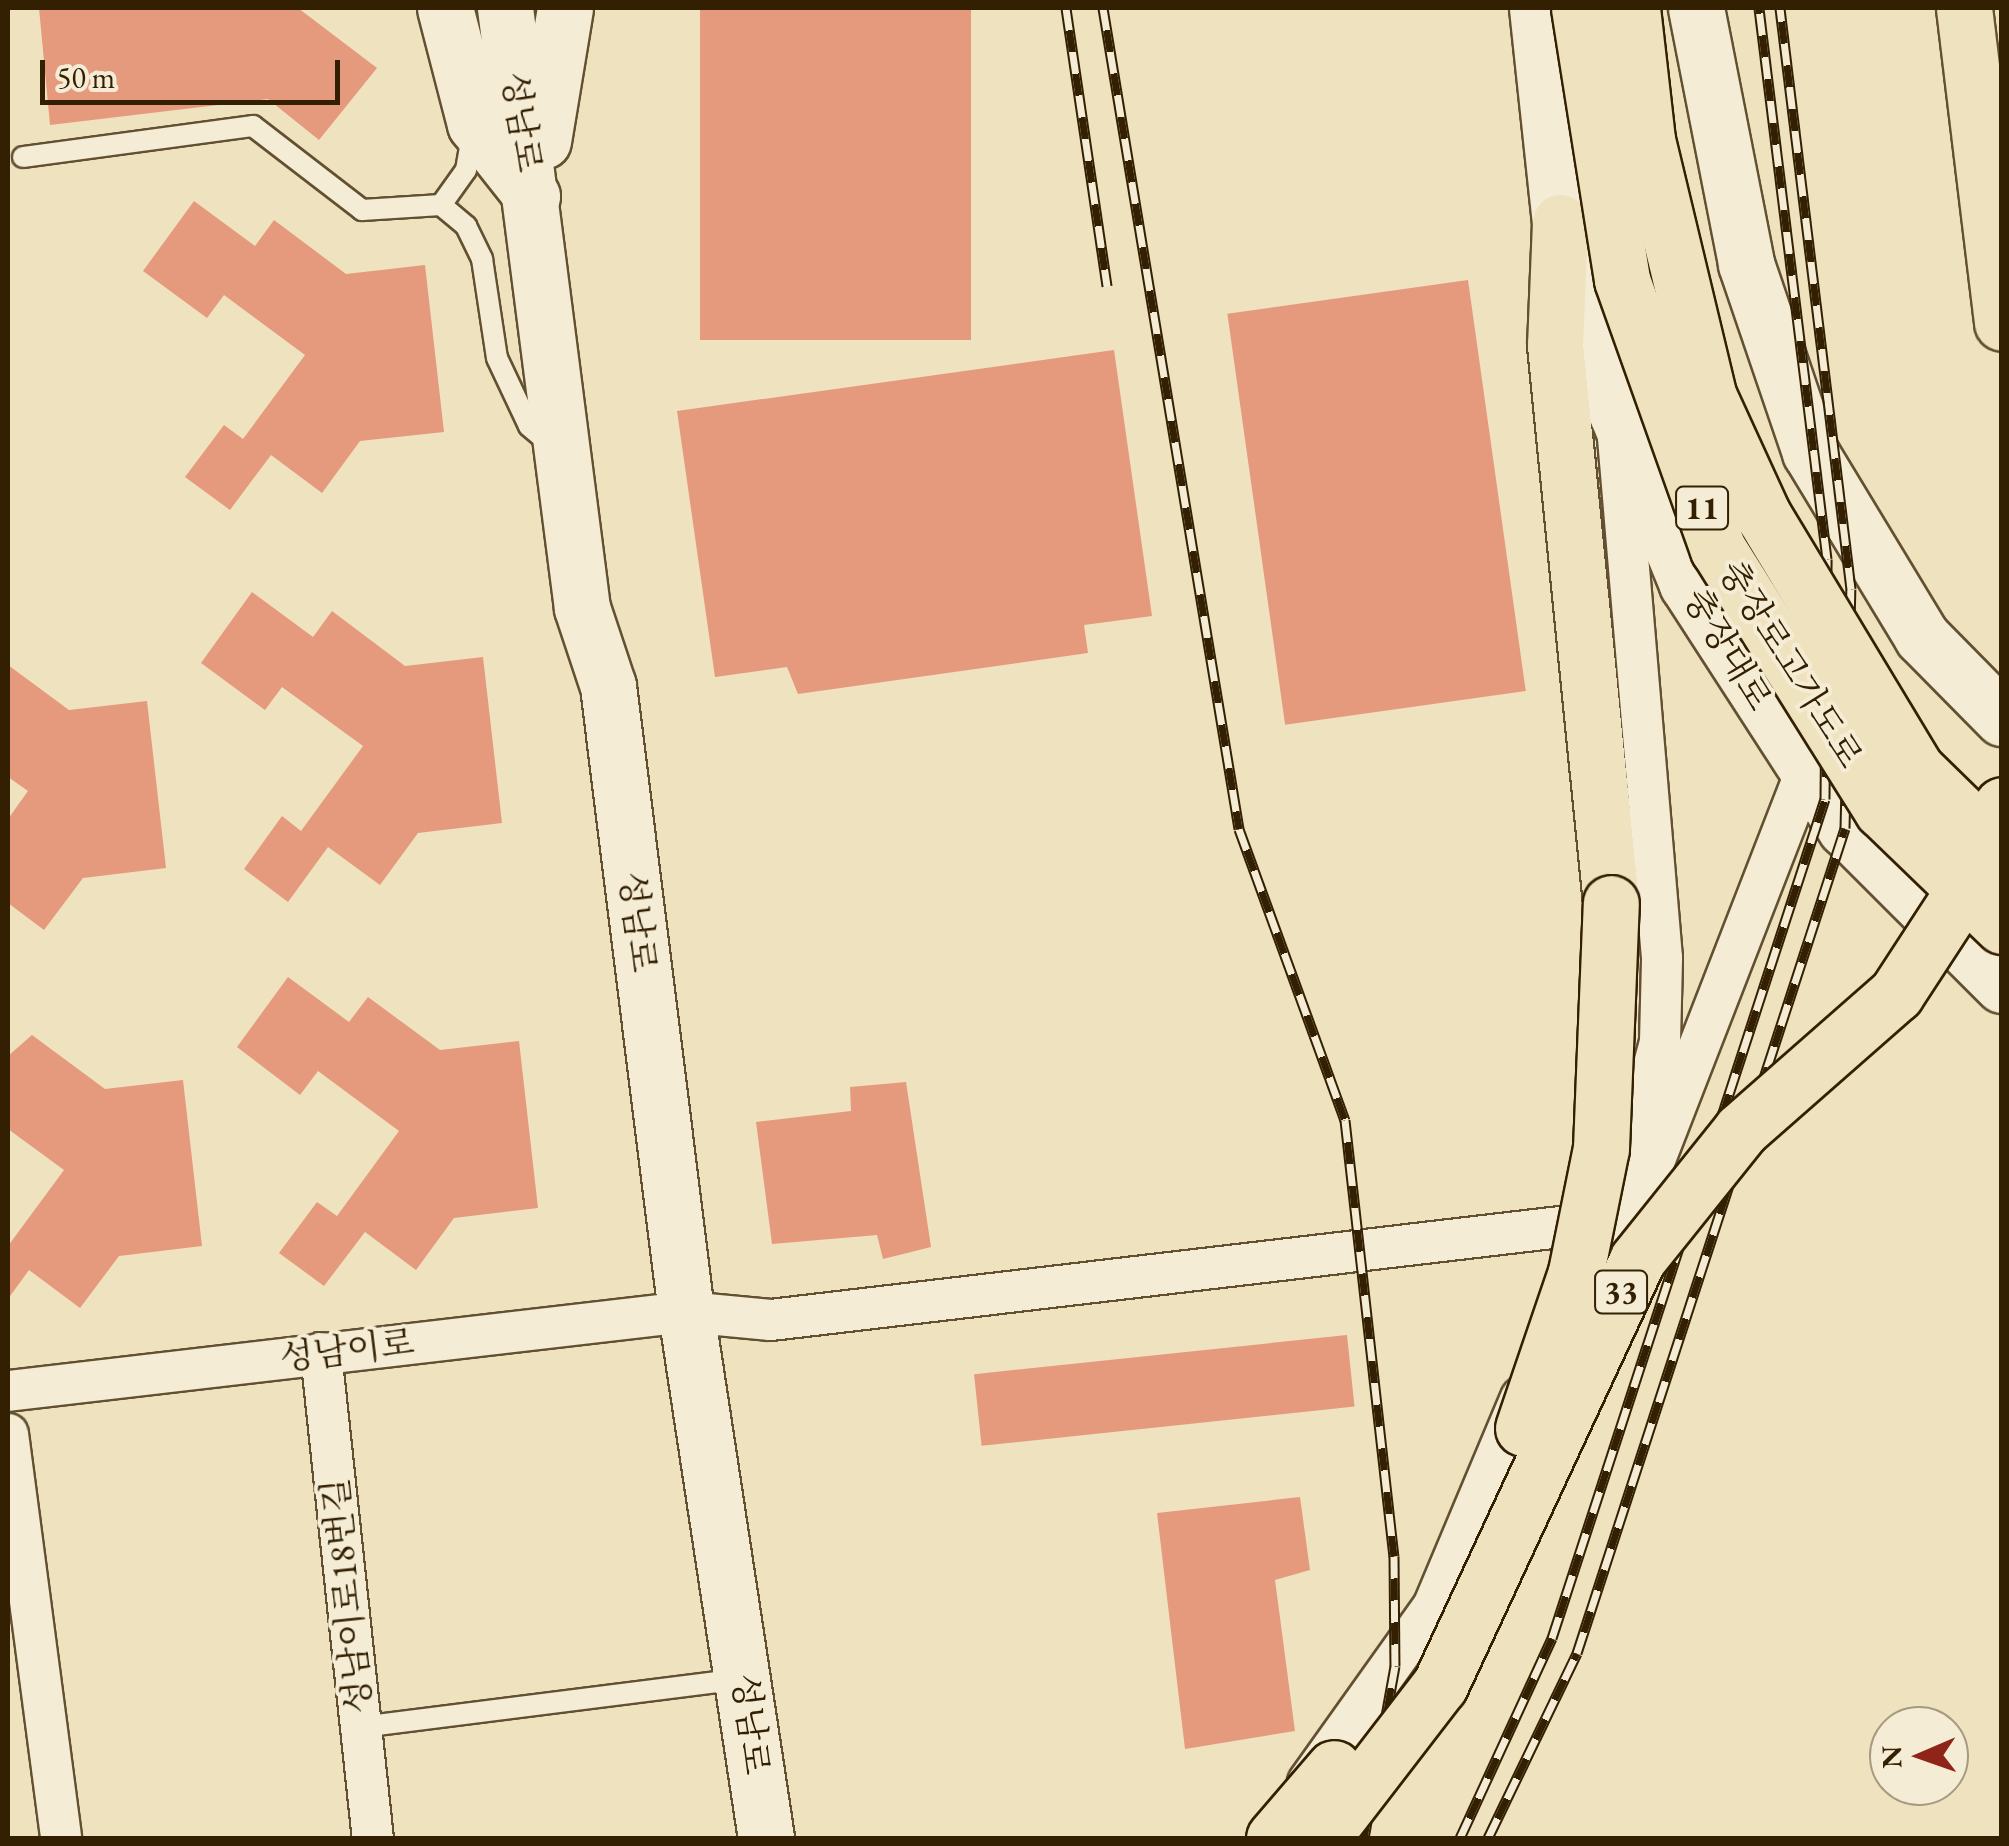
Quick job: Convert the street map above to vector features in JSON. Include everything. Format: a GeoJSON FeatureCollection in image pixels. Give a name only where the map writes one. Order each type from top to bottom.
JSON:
{"type":"FeatureCollection","features":[{"type":"Feature","properties":{"kind":"highway","name":"충장로고가도로"},"geometry":{"type":"LineString","coordinates":[[1579,8],[1622,280],[1718,549],[1882,810],[2002,926]]}},
{"type":"Feature","properties":{"kind":"highway","name":"충장로고가도로"},"geometry":{"type":"LineString","coordinates":[[1632,8],[1647,140],[1708,395],[1762,516],[1916,769],[2002,853]]}},
{"type":"Feature","properties":{"kind":"highway"},"geometry":{"type":"LineString","coordinates":[[1964,8],[2002,324]]}},
{"type":"Feature","properties":{"kind":"highway"},"geometry":{"type":"LineString","coordinates":[[1998,8],[2002,39]]}},
{"type":"Feature","properties":{"kind":"highway"},"geometry":{"type":"LineString","coordinates":[[1274,1838],[1375,1719],[1427,1634],[1536,1398],[1601,1148],[1611,903],[1555,344],[1560,222]]}},
{"type":"Feature","properties":{"kind":"highway","name":"33"},"geometry":{"type":"LineString","coordinates":[[1322,1838],[1440,1685],[1637,1260],[1741,1130],[1896,994],[1974,873],[2002,805]]}},
{"type":"Feature","properties":{"kind":"main road"},"geometry":{"type":"LineString","coordinates":[[445,8],[475,124],[534,199]]}},
{"type":"Feature","properties":{"kind":"main road","name":"성남로"},"geometry":{"type":"LineString","coordinates":[[505,8],[534,199],[582,608],[608,686],[686,1312],[746,1679],[766,1838]]}},
{"type":"Feature","properties":{"kind":"main road"},"geometry":{"type":"LineString","coordinates":[[534,199],[565,8]]}},
{"type":"Feature","properties":{"kind":"main road","name":"충장대로"},"geometry":{"type":"LineString","coordinates":[[1537,8],[1560,222],[1617,414],[1687,584],[1806,772],[1875,864],[2002,985]]}},
{"type":"Feature","properties":{"kind":"main road"},"geometry":{"type":"LineString","coordinates":[[1696,8],[1746,264],[1810,452],[1922,637],[2002,718]]}},
{"type":"Feature","properties":{"kind":"street"},"geometry":{"type":"LineString","coordinates":[[1261,1838],[1433,1607],[1502,1454],[1577,1224],[1644,1102],[1660,1042],[1662,958],[1617,414]]}},
{"type":"Feature","properties":{"kind":"street"},"geometry":{"type":"LineString","coordinates":[[1302,1838],[1386,1738],[1538,1469],[1806,772]]}},
{"type":"Feature","properties":{"kind":"street","name":"성남이로"},"geometry":{"type":"LineString","coordinates":[[8,1391],[686,1312],[770,1320],[1577,1224]]}},
{"type":"Feature","properties":{"kind":"street","name":"성남이로18번길"},"geometry":{"type":"LineString","coordinates":[[321,1353],[373,1838]]}},
{"type":"Feature","properties":{"kind":"street"},"geometry":{"type":"LineString","coordinates":[[8,1434],[61,1838]]}},
{"type":"Feature","properties":{"kind":"lane"},"geometry":{"type":"LineString","coordinates":[[441,205],[466,170],[475,124]]}},
{"type":"Feature","properties":{"kind":"lane"},"geometry":{"type":"LineString","coordinates":[[23,158],[252,126],[362,210],[441,205],[466,226],[482,259],[497,358],[529,426],[564,455]]}},
{"type":"Feature","properties":{"kind":"lane"},"geometry":{"type":"LineString","coordinates":[[361,1728],[746,1679]]}},
{"type":"Feature","properties":{"kind":"building"},"geometry":{"type":"Polygon","coordinates":[[[39,8],[298,8],[377,68],[319,140],[268,99],[50,125],[39,8]]]}},
{"type":"Feature","properties":{"kind":"building"},"geometry":{"type":"Polygon","coordinates":[[[700,8],[971,8],[971,340],[700,340],[700,8]]]}},
{"type":"Feature","properties":{"kind":"building"},"geometry":{"type":"Polygon","coordinates":[[[194,201],[255,246],[274,220],[346,274],[425,265],[444,432],[360,441],[322,493],[271,455],[230,510],[185,477],[224,425],[243,439],[305,355],[224,295],[207,318],[143,271],[194,201]]]}},
{"type":"Feature","properties":{"kind":"building"},"geometry":{"type":"Polygon","coordinates":[[[1468,280],[1526,691],[1285,725],[1227,314],[1468,280]]]}},
{"type":"Feature","properties":{"kind":"building"},"geometry":{"type":"Polygon","coordinates":[[[1114,350],[1152,616],[1084,625],[1088,653],[798,694],[787,667],[715,677],[677,411],[1114,350]]]}},
{"type":"Feature","properties":{"kind":"building"},"geometry":{"type":"Polygon","coordinates":[[[252,592],[313,637],[332,611],[405,666],[483,657],[502,823],[418,833],[380,885],[328,847],[288,902],[244,869],[282,816],[301,831],[363,746],[282,687],[265,710],[201,663],[252,592]]]}},
{"type":"Feature","properties":{"kind":"building"},"geometry":{"type":"Polygon","coordinates":[[[8,665],[69,710],[147,701],[166,868],[83,878],[44,930],[8,903],[8,819],[28,791],[8,777],[8,665]]]}},
{"type":"Feature","properties":{"kind":"building"},"geometry":{"type":"Polygon","coordinates":[[[288,977],[349,1022],[368,997],[440,1050],[519,1041],[538,1208],[454,1218],[416,1270],[365,1232],[324,1286],[279,1253],[317,1202],[337,1216],[399,1131],[318,1071],[300,1095],[237,1047],[288,977]]]}},
{"type":"Feature","properties":{"kind":"building"},"geometry":{"type":"Polygon","coordinates":[[[32,1035],[105,1089],[183,1080],[202,1246],[119,1256],[80,1308],[29,1270],[8,1299],[8,1246],[64,1170],[8,1129],[8,1056],[32,1035]]]}},
{"type":"Feature","properties":{"kind":"building"},"geometry":{"type":"Polygon","coordinates":[[[906,1082],[931,1247],[883,1259],[877,1235],[772,1244],[756,1122],[851,1111],[850,1087],[906,1082]]]}},
{"type":"Feature","properties":{"kind":"building"},"geometry":{"type":"Polygon","coordinates":[[[1347,1335],[1355,1407],[982,1446],[974,1374],[1347,1335]]]}},
{"type":"Feature","properties":{"kind":"building"},"geometry":{"type":"Polygon","coordinates":[[[1300,1497],[1310,1570],[1275,1580],[1295,1731],[1185,1749],[1157,1513],[1300,1497]]]}},
{"type":"Feature","properties":{"kind":"railway"},"geometry":{"type":"LineString","coordinates":[[1066,8],[1107,286]]}},
{"type":"Feature","properties":{"kind":"railway"},"geometry":{"type":"LineString","coordinates":[[1103,8],[1239,829],[1345,1120],[1394,1556],[1395,1666],[1364,1838]]}},
{"type":"Feature","properties":{"kind":"railway"},"geometry":{"type":"LineString","coordinates":[[1460,1838],[1552,1638],[1825,799],[1827,559],[1759,8]]}},
{"type":"Feature","properties":{"kind":"railway"},"geometry":{"type":"LineString","coordinates":[[1488,1838],[1577,1653],[1845,828],[1851,589],[1780,8]]}}]}
